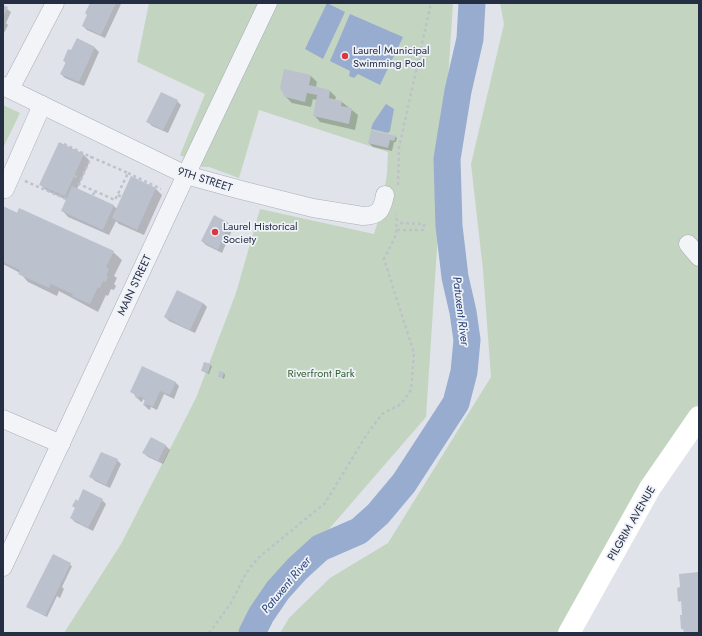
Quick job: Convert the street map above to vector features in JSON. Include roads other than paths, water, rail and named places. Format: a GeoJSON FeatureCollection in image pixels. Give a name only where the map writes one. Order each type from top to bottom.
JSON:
{"type":"FeatureCollection","features":[{"type":"Feature","properties":{"kind":"street"},"geometry":{"type":"LineString","coordinates":[[6,88],[55,3]]}},
{"type":"Feature","properties":{"kind":"street","name":"MAIN STREET"},"geometry":{"type":"LineString","coordinates":[[3,567],[268,3]]}},
{"type":"Feature","properties":{"kind":"street","name":"9TH STREET"},"geometry":{"type":"LineString","coordinates":[[6,88],[186,175],[240,190],[305,206],[363,216],[372,216],[378,212],[382,208],[391,190]]}},
{"type":"Feature","properties":{"kind":"street"},"geometry":{"type":"LineString","coordinates":[[8,182],[42,105]]}},
{"type":"Feature","properties":{"kind":"street","name":"PILGRIM AVENUE"},"geometry":{"type":"LineString","coordinates":[[570,633],[650,488],[699,417]]}},
{"type":"Feature","properties":{"kind":"street"},"geometry":{"type":"LineString","coordinates":[[3,419],[61,444]]}},
{"type":"Feature","properties":{"kind":"water"},"geometry":{"type":"Polygon","coordinates":[[[327,3],[345,12],[323,59],[305,49],[327,3]]]}},
{"type":"Feature","properties":{"kind":"water"},"geometry":{"type":"Polygon","coordinates":[[[350,14],[403,37],[380,85],[358,74],[354,78],[349,76],[350,71],[330,61],[350,14]]]}},
{"type":"Feature","properties":{"kind":"water"},"geometry":{"type":"Polygon","coordinates":[[[386,104],[394,109],[390,131],[388,133],[371,129],[373,123],[386,104]]]}},
{"type":"Feature","properties":{"kind":"waterway","name":"Patuxent River"},"geometry":{"type":"LineString","coordinates":[[252,633],[261,615],[278,590],[297,569],[320,548],[359,531],[378,514],[404,483],[456,403],[464,372],[467,340],[463,312],[455,277],[449,226],[447,159],[458,91],[470,39],[472,3]]}},
{"type":"Feature","properties":{"kind":"place","name":"Laurel Municipal Swimming Pool"},"geometry":{"type":"Point","coordinates":[345,56]}},
{"type":"Feature","properties":{"kind":"place","name":"Laurel Historical Society"},"geometry":{"type":"Point","coordinates":[215,232]}},
{"type":"Feature","properties":{"kind":"park label","name":"Riverfront Park"},"geometry":{"type":"Point","coordinates":[321,373]}}]}
